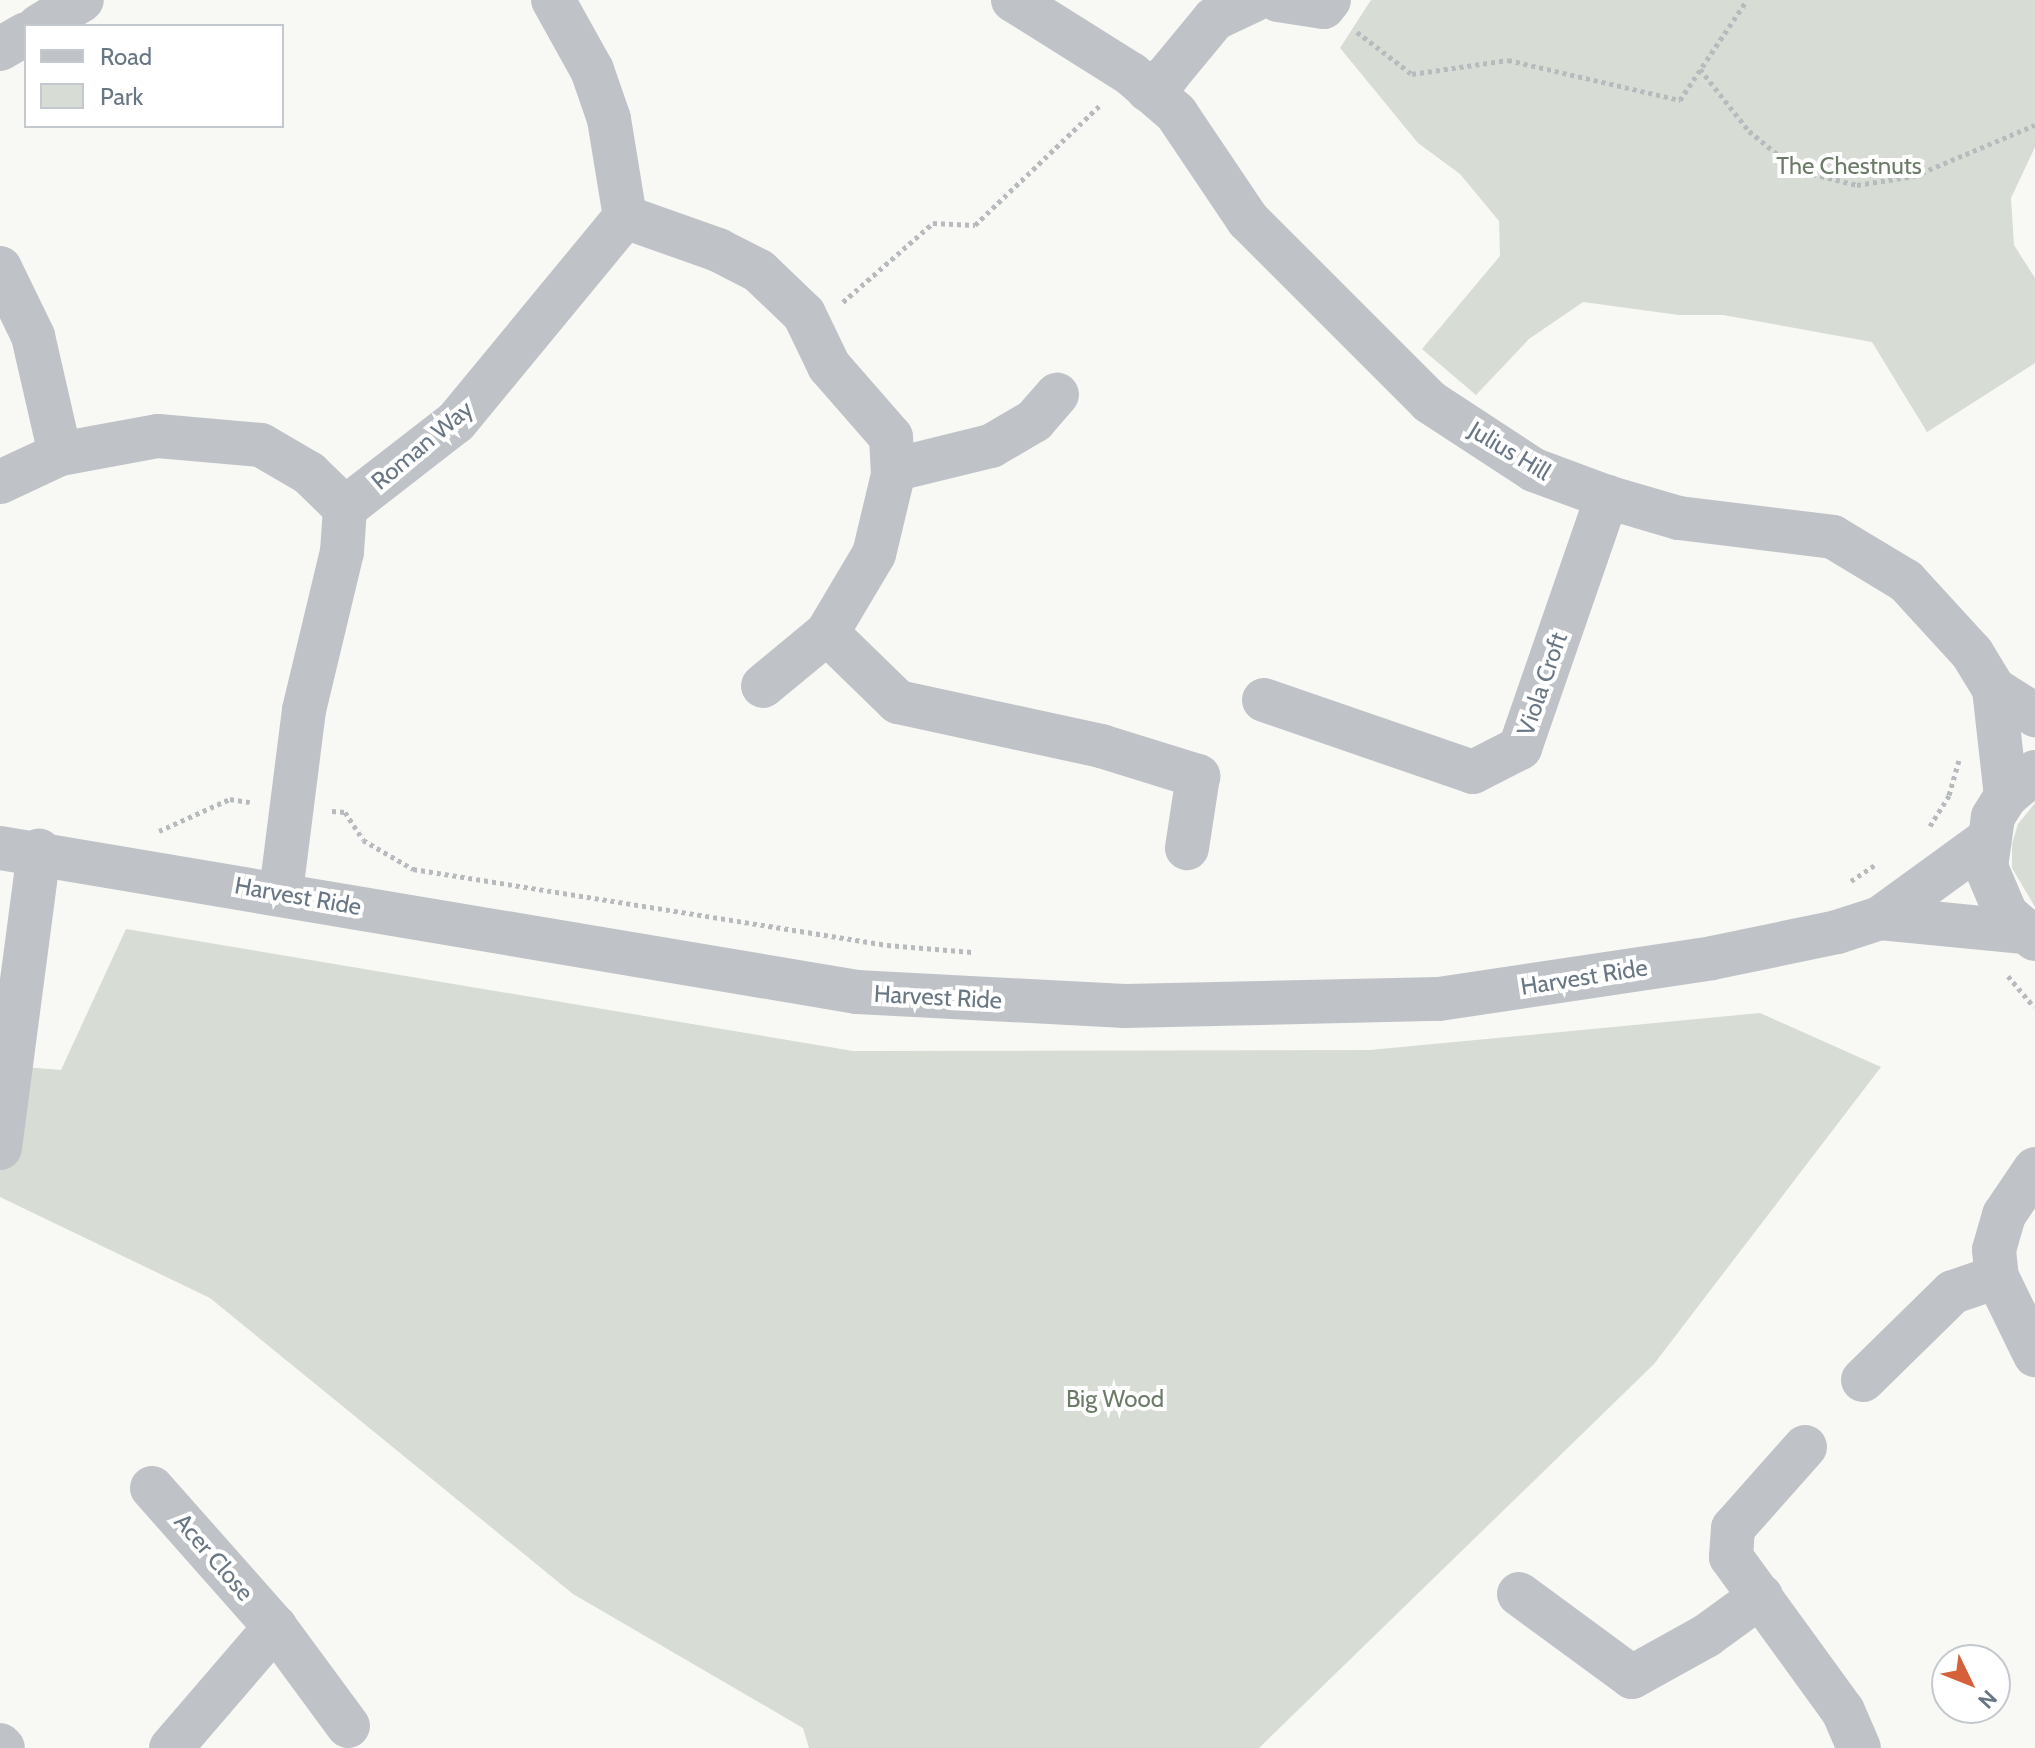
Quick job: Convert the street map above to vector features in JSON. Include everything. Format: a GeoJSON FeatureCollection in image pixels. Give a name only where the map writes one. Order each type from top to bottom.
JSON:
{"type":"FeatureCollection","features":[{"type":"Feature","properties":{"kind":"street"},"geometry":{"type":"LineString","coordinates":[[42,24],[82,0]]}},
{"type":"Feature","properties":{"kind":"street"},"geometry":{"type":"LineString","coordinates":[[553,0],[592,70],[609,119],[625,217],[718,250],[759,271],[804,314],[829,366],[891,437],[893,470],[874,554],[827,633],[763,686]]}},
{"type":"Feature","properties":{"kind":"street","name":"Julius Hill"},"geometry":{"type":"LineString","coordinates":[[1013,0],[1140,82],[1176,113],[1248,220],[1430,402],[1534,470],[1607,497],[1679,518],[1833,537],[1906,581],[1972,653],[1994,689],[2020,784]]}},
{"type":"Feature","properties":{"kind":"street"},"geometry":{"type":"LineString","coordinates":[[1140,82],[1167,76],[1214,19],[1254,0]]}},
{"type":"Feature","properties":{"kind":"street"},"geometry":{"type":"LineString","coordinates":[[1278,0],[1326,4]]}},
{"type":"Feature","properties":{"kind":"street"},"geometry":{"type":"LineString","coordinates":[[0,49],[24,35]]}},
{"type":"Feature","properties":{"kind":"street","name":"Roman Way"},"geometry":{"type":"LineString","coordinates":[[345,508],[456,422],[625,217]]}},
{"type":"Feature","properties":{"kind":"street"},"geometry":{"type":"LineString","coordinates":[[0,268],[33,336],[60,454]]}},
{"type":"Feature","properties":{"kind":"street"},"geometry":{"type":"LineString","coordinates":[[893,470],[991,446],[1034,421],[1057,395]]}},
{"type":"Feature","properties":{"kind":"street"},"geometry":{"type":"LineString","coordinates":[[0,482],[60,454],[158,436],[261,445],[309,473],[345,508],[342,552],[304,710],[281,892]]}},
{"type":"Feature","properties":{"kind":"street","name":"Viola Croft"},"geometry":{"type":"LineString","coordinates":[[1264,700],[1473,772],[1520,748],[1607,497]]}},
{"type":"Feature","properties":{"kind":"street"},"geometry":{"type":"LineString","coordinates":[[827,633],[898,702],[1101,746],[1198,776],[1187,848]]}},
{"type":"Feature","properties":{"kind":"street","name":"Julius Hill"},"geometry":{"type":"LineString","coordinates":[[1994,689],[2035,715]]}},
{"type":"Feature","properties":{"kind":"street"},"geometry":{"type":"LineString","coordinates":[[2020,784],[1986,841],[1993,892],[2029,936]]}},
{"type":"Feature","properties":{"kind":"street","name":"Harvest Ride"},"geometry":{"type":"LineString","coordinates":[[19,850],[281,892],[596,952],[857,992],[1125,1006],[1439,999],[1712,958],[1837,932],[1880,918],[1986,841]]}},
{"type":"Feature","properties":{"kind":"street"},"geometry":{"type":"LineString","coordinates":[[0,1148],[19,850]]}},
{"type":"Feature","properties":{"kind":"street","name":"Harvest Ride"},"geometry":{"type":"LineString","coordinates":[[1880,918],[2029,936]]}},
{"type":"Feature","properties":{"kind":"street"},"geometry":{"type":"LineString","coordinates":[[2035,1169],[2004,1215],[1994,1250],[1997,1277],[2035,1355]]}},
{"type":"Feature","properties":{"kind":"street"},"geometry":{"type":"LineString","coordinates":[[1863,1380],[1953,1292],[1997,1277]]}},
{"type":"Feature","properties":{"kind":"street"},"geometry":{"type":"LineString","coordinates":[[1805,1447],[1733,1528],[1731,1557],[1843,1711],[1859,1748]]}},
{"type":"Feature","properties":{"kind":"street","name":"Acer Close"},"geometry":{"type":"LineString","coordinates":[[152,1488],[275,1627],[348,1726]]}},
{"type":"Feature","properties":{"kind":"street"},"geometry":{"type":"LineString","coordinates":[[1519,1594],[1632,1677],[1706,1636],[1761,1596]]}},
{"type":"Feature","properties":{"kind":"street"},"geometry":{"type":"LineString","coordinates":[[171,1748],[275,1627]]}},
{"type":"Feature","properties":{"kind":"path"},"geometry":{"type":"LineString","coordinates":[[1326,4],[1412,74],[1508,60],[1680,100],[1747,0]]}},
{"type":"Feature","properties":{"kind":"path"},"geometry":{"type":"LineString","coordinates":[[1700,69],[1749,131],[1797,170],[1857,185],[1914,176],[2035,125]]}},
{"type":"Feature","properties":{"kind":"path"},"geometry":{"type":"LineString","coordinates":[[804,314],[850,300],[933,223],[975,225],[1140,82]]}},
{"type":"Feature","properties":{"kind":"path"},"geometry":{"type":"LineString","coordinates":[[1922,832],[1949,795],[1957,761]]}},
{"type":"Feature","properties":{"kind":"path","name":"Harvest Ride"},"geometry":{"type":"LineString","coordinates":[[345,812],[363,840],[413,869],[887,945],[978,952]]}},
{"type":"Feature","properties":{"kind":"path"},"geometry":{"type":"LineString","coordinates":[[1841,887],[1889,856]]}},
{"type":"Feature","properties":{"kind":"path"},"geometry":{"type":"LineString","coordinates":[[1997,973],[2011,977],[2034,1007]]}},
{"type":"Feature","properties":{"kind":"green space","name":"The Chestnuts"},"geometry":{"type":"Polygon","coordinates":[[[1371,0],[2035,0],[2035,147],[2011,198],[2014,245],[2035,278],[2035,363],[1927,432],[1872,342],[1723,315],[1679,315],[1583,302],[1529,339],[1476,395],[1422,349],[1500,256],[1499,221],[1460,174],[1418,143],[1340,48],[1371,0]]]}},
{"type":"Feature","properties":{"kind":"green space"},"geometry":{"type":"Polygon","coordinates":[[[2035,803],[2035,907],[2012,868],[2012,844],[2018,824],[2035,803]]]}},
{"type":"Feature","properties":{"kind":"green space","name":"Big Wood"},"geometry":{"type":"Polygon","coordinates":[[[126,929],[853,1051],[1370,1050],[1760,1013],[1881,1067],[1654,1364],[1259,1748],[809,1748],[803,1728],[573,1594],[210,1298],[0,1197],[0,1065],[61,1070],[126,929]]]}}]}
